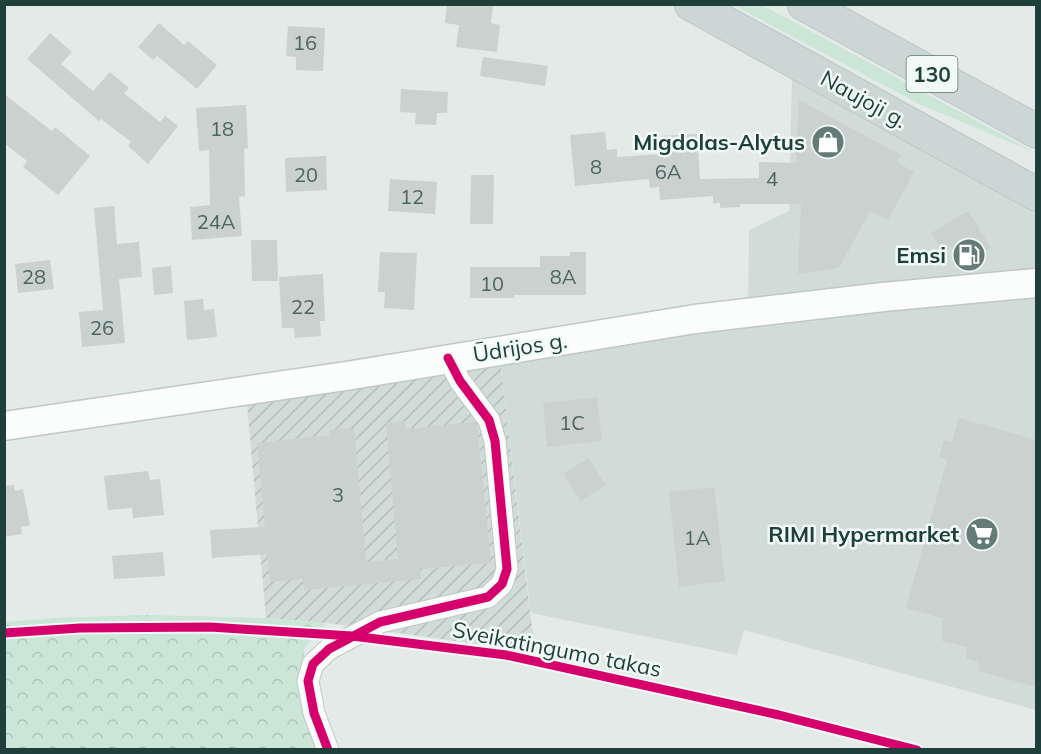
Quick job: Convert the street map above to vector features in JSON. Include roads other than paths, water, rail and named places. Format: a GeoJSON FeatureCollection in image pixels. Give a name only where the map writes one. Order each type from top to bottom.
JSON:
{"type":"FeatureCollection","features":[{"type":"Feature","properties":{"kind":"main road","name":"Naujoji g."},"geometry":{"type":"LineString","coordinates":[[690,4],[1036,194]]}},
{"type":"Feature","properties":{"kind":"main road","name":"130"},"geometry":{"type":"LineString","coordinates":[[822,9],[1036,131]]}},
{"type":"Feature","properties":{"kind":"main road","name":"Ūdrijos g."},"geometry":{"type":"LineString","coordinates":[[4,426],[230,394],[695,319],[883,297],[1036,283]]}},
{"type":"Feature","properties":{"kind":"street"},"geometry":{"type":"LineString","coordinates":[[327,750],[314,714],[308,681],[313,664],[329,649],[380,622],[488,597],[502,584],[507,569],[495,441],[489,420],[460,381],[448,358]]}},
{"type":"Feature","properties":{"kind":"place","name":"Migdolas-Alytus"},"geometry":{"type":"Point","coordinates":[828,142]}},
{"type":"Feature","properties":{"kind":"place","name":"Emsi"},"geometry":{"type":"Point","coordinates":[969,255]}},
{"type":"Feature","properties":{"kind":"place","name":"RIMI Hypermarket"},"geometry":{"type":"Point","coordinates":[982,534]}}]}
